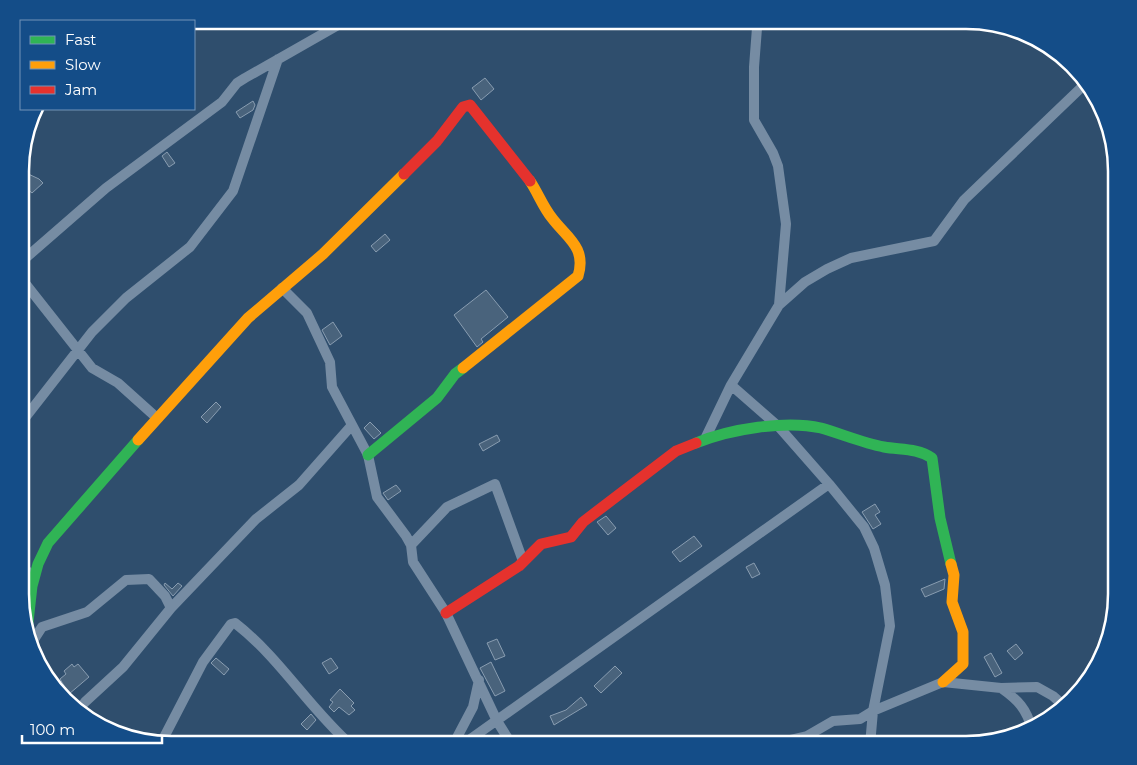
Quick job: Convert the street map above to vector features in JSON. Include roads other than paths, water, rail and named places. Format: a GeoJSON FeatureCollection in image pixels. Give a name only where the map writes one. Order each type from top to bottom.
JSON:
{"type":"FeatureCollection","features":[{"type":"Feature","properties":{"kind":"street"},"geometry":{"type":"LineString","coordinates":[[29,255],[106,188],[222,102],[237,83],[331,29]]}},
{"type":"Feature","properties":{"kind":"street"},"geometry":{"type":"LineString","coordinates":[[757,29],[754,67],[754,120],[774,153],[778,166],[786,236],[777,310]]}},
{"type":"Feature","properties":{"kind":"street"},"geometry":{"type":"LineString","coordinates":[[29,413],[92,332],[126,298],[190,247],[234,190],[278,59]]}},
{"type":"Feature","properties":{"kind":"street"},"geometry":{"type":"LineString","coordinates":[[706,439],[731,385],[777,310],[805,282],[827,268],[851,258],[934,241],[964,200],[1081,88]]}},
{"type":"Feature","properties":{"kind":"street"},"geometry":{"type":"LineString","coordinates":[[30,607],[33,577],[38,559],[48,543],[157,418],[219,348],[282,288],[323,254],[437,141],[466,105],[470,105],[510,155],[551,216],[573,240],[581,264],[578,276],[503,338],[455,374],[437,398],[368,455]]}},
{"type":"Feature","properties":{"kind":"street"},"geometry":{"type":"LineString","coordinates":[[29,288],[92,368],[118,384],[157,418]]}},
{"type":"Feature","properties":{"kind":"street"},"geometry":{"type":"LineString","coordinates":[[282,288],[307,313],[330,362],[332,387],[368,455],[378,497],[411,544],[413,562],[446,613],[480,680],[505,736]]}},
{"type":"Feature","properties":{"kind":"street"},"geometry":{"type":"LineString","coordinates":[[731,385],[779,427],[830,484],[864,527],[874,548],[885,585],[890,626],[873,711],[871,736]]}},
{"type":"Feature","properties":{"kind":"street"},"geometry":{"type":"LineString","coordinates":[[446,613],[523,561],[545,541],[571,537],[582,522],[676,451],[715,435],[792,424],[820,428],[883,447],[922,451],[932,458],[940,518],[954,575],[952,602],[963,632],[965,653],[963,664],[942,682],[856,720],[829,723],[807,736]]}},
{"type":"Feature","properties":{"kind":"street"},"geometry":{"type":"LineString","coordinates":[[83,705],[124,667],[171,608],[256,519],[299,485],[352,426]]}},
{"type":"Feature","properties":{"kind":"street"},"geometry":{"type":"LineString","coordinates":[[411,544],[447,507],[496,484],[523,561]]}},
{"type":"Feature","properties":{"kind":"street"},"geometry":{"type":"LineString","coordinates":[[475,736],[830,484]]}},
{"type":"Feature","properties":{"kind":"street"},"geometry":{"type":"LineString","coordinates":[[29,573],[33,577]]}},
{"type":"Feature","properties":{"kind":"street"},"geometry":{"type":"LineString","coordinates":[[35,637],[42,627],[87,612],[126,580],[149,579],[165,596],[171,608]]}},
{"type":"Feature","properties":{"kind":"street"},"geometry":{"type":"LineString","coordinates":[[165,736],[202,662],[231,624],[235,623],[287,673],[330,726],[341,736]]}},
{"type":"Feature","properties":{"kind":"street"},"geometry":{"type":"LineString","coordinates":[[458,736],[473,706],[480,680]]}},
{"type":"Feature","properties":{"kind":"street"},"geometry":{"type":"LineString","coordinates":[[942,682],[1001,688],[1037,687],[1059,702]]}},
{"type":"Feature","properties":{"kind":"street"},"geometry":{"type":"LineString","coordinates":[[1001,688],[1019,701],[1029,715],[1030,721]]}}]}
